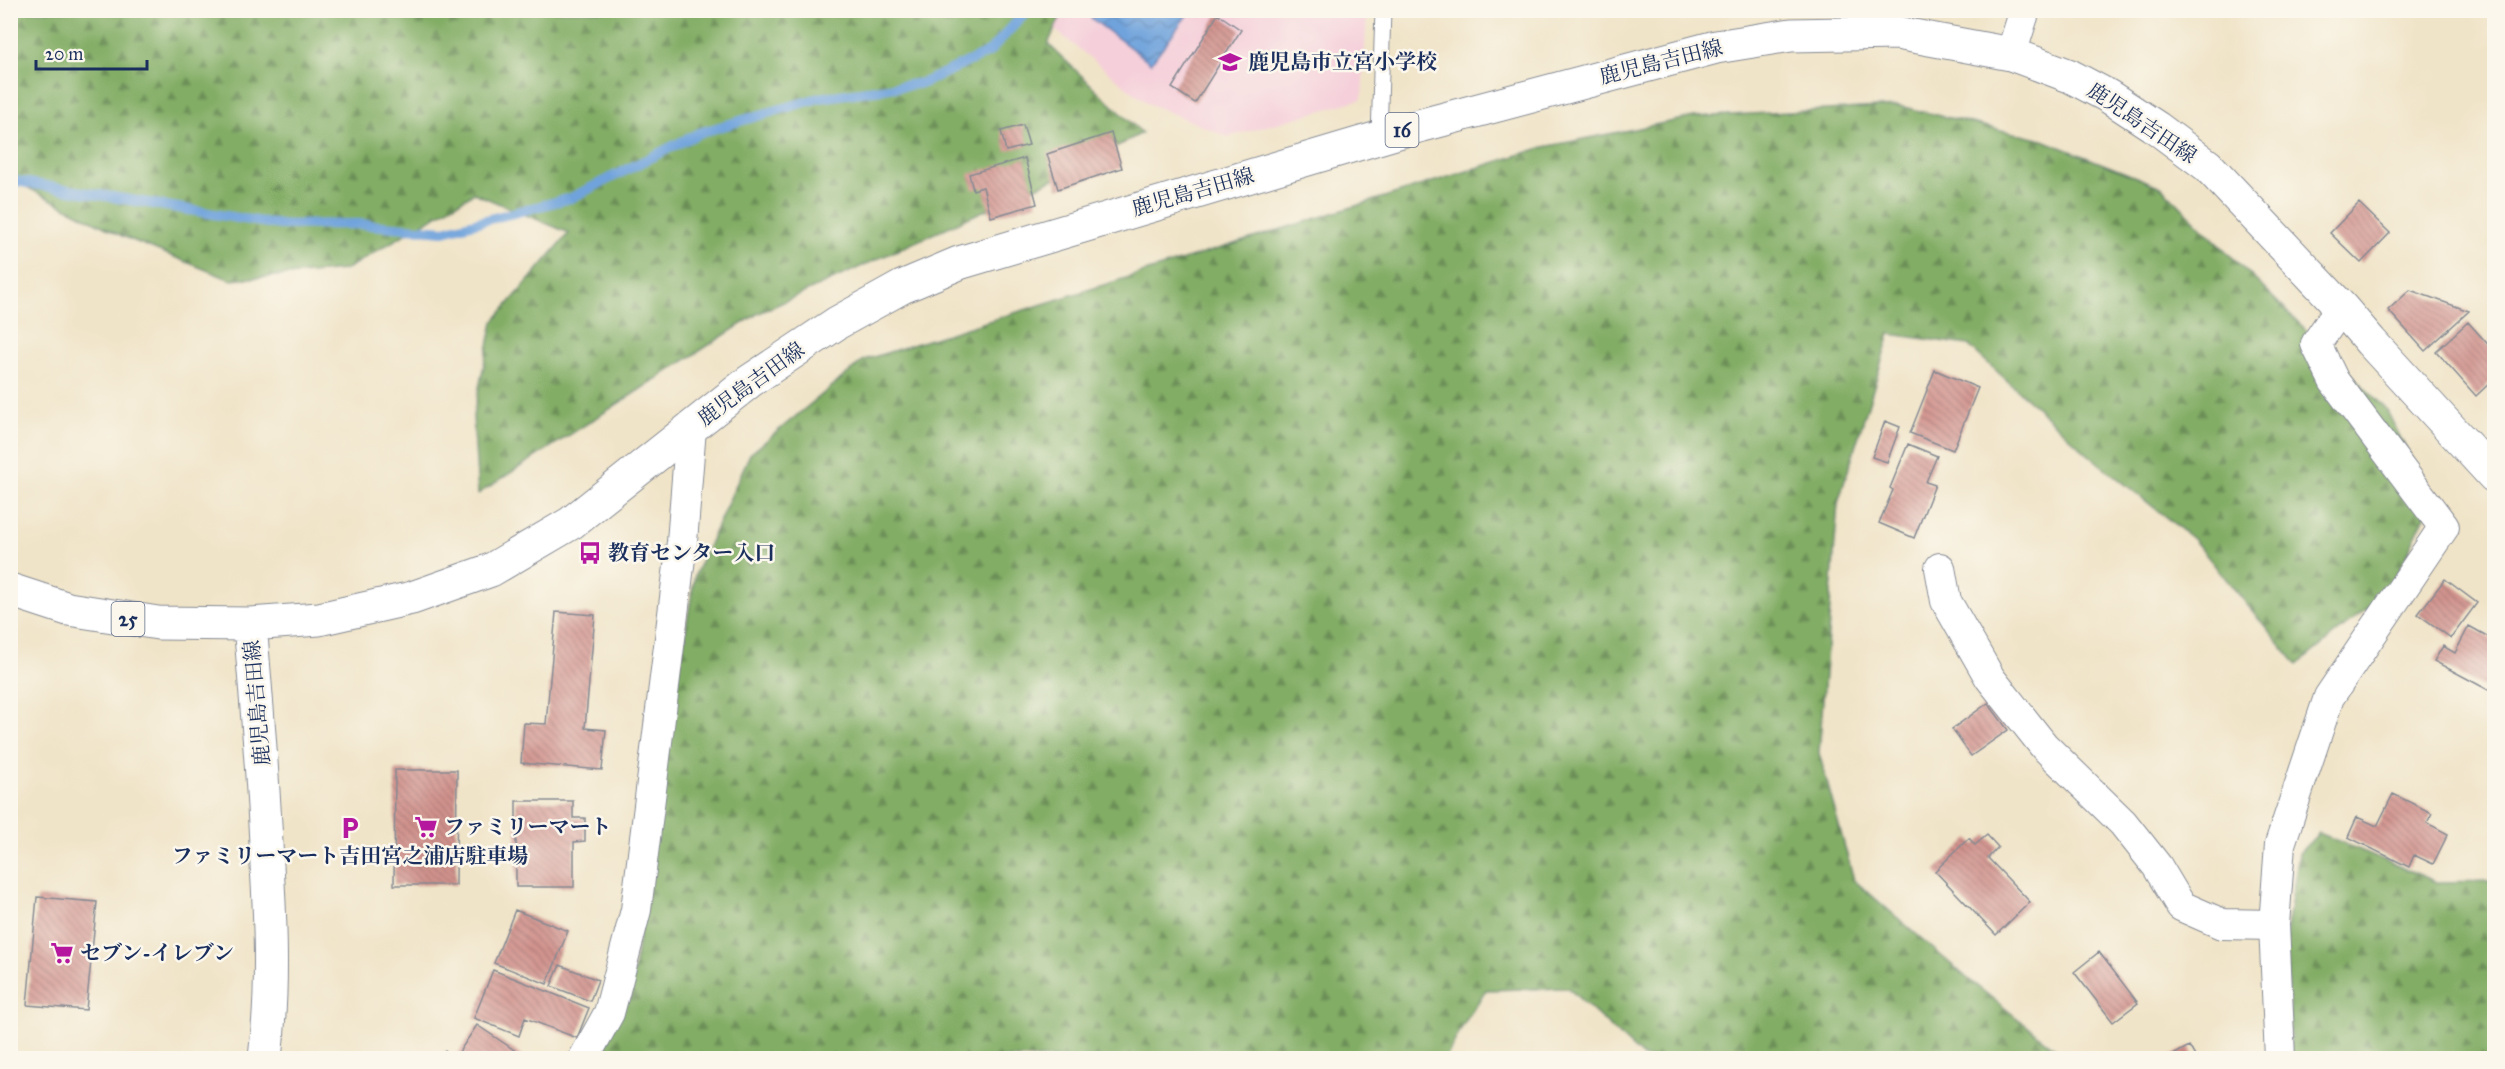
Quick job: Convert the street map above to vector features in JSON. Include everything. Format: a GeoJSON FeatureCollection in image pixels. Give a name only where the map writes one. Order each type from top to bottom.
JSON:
{"type":"FeatureCollection","features":[{"type":"Feature","properties":{"kind":"main road","name":"鹿児島吉田線"},"geometry":{"type":"LineString","coordinates":[[265,1059],[269,1027],[270,912],[261,739],[250,624],[319,619],[412,598],[491,570],[571,523],[759,374],[837,323],[911,283],[970,259],[1379,137],[1716,47],[1791,35],[1897,33],[2011,54],[2070,76],[2108,96],[2157,128],[2199,160],[2341,307],[2494,476]]}},
{"type":"Feature","properties":{"kind":"main road","name":"25"},"geometry":{"type":"LineString","coordinates":[[10,590],[68,609],[158,623],[250,624]]}},
{"type":"Feature","properties":{"kind":"street"},"geometry":{"type":"LineString","coordinates":[[2011,54],[2025,10]]}},
{"type":"Feature","properties":{"kind":"street"},"geometry":{"type":"LineString","coordinates":[[2280,1059],[2274,925],[2280,844],[2329,697],[2444,526],[2334,381],[2316,344],[2341,307]]}},
{"type":"Feature","properties":{"kind":"street"},"geometry":{"type":"LineString","coordinates":[[584,1059],[609,1013],[636,910],[682,542],[691,428]]}},
{"type":"Feature","properties":{"kind":"street"},"geometry":{"type":"LineString","coordinates":[[1940,568],[1946,601],[1990,678],[2044,746],[2123,823],[2157,866],[2181,906],[2222,924],[2274,925]]}},
{"type":"Feature","properties":{"kind":"lane"},"geometry":{"type":"LineString","coordinates":[[1379,137],[1383,10]]}},
{"type":"Feature","properties":{"kind":"shaded area","name":"鹿児島市立宮小学校"},"geometry":{"type":"Polygon","coordinates":[[[1065,10],[1367,11],[1362,99],[1228,137],[1147,103],[1050,26],[1065,10]]]}},
{"type":"Feature","properties":{"kind":"green space"},"geometry":{"type":"Polygon","coordinates":[[[10,11],[1063,11],[1048,44],[1142,133],[1069,172],[757,314],[478,494],[473,416],[493,322],[569,233],[474,193],[345,270],[231,280],[122,236],[11,179],[10,11]]]}},
{"type":"Feature","properties":{"kind":"green space"},"geometry":{"type":"Polygon","coordinates":[[[1899,106],[2043,140],[2161,187],[2386,409],[2432,501],[2390,590],[2297,665],[2193,539],[2090,456],[1968,345],[1890,334],[1838,503],[1819,753],[1854,880],[1967,978],[2067,1058],[1644,1058],[1568,988],[1486,990],[1463,1025],[1446,1058],[601,1058],[632,984],[668,733],[695,575],[750,454],[864,360],[1544,147],[1694,117],[1899,106]]]}},
{"type":"Feature","properties":{"kind":"green space"},"geometry":{"type":"Polygon","coordinates":[[[2319,833],[2437,882],[2494,881],[2494,1058],[2291,1058],[2286,935],[2299,853],[2319,833]]]}},
{"type":"Feature","properties":{"kind":"water"},"geometry":{"type":"Polygon","coordinates":[[[1096,11],[1190,11],[1151,63],[1091,18],[1096,11]]]}},
{"type":"Feature","properties":{"kind":"building"},"geometry":{"type":"Polygon","coordinates":[[[1218,14],[1241,30],[1195,103],[1172,88],[1218,14]]]}},
{"type":"Feature","properties":{"kind":"building"},"geometry":{"type":"Polygon","coordinates":[[[1023,125],[1029,145],[1006,151],[1001,131],[1023,125]]]}},
{"type":"Feature","properties":{"kind":"building"},"geometry":{"type":"Polygon","coordinates":[[[1111,133],[1122,168],[1058,189],[1047,154],[1111,133]]]}},
{"type":"Feature","properties":{"kind":"building"},"geometry":{"type":"Polygon","coordinates":[[[1025,158],[1037,204],[991,217],[983,187],[973,190],[969,174],[1025,158]]]}},
{"type":"Feature","properties":{"kind":"building"},"geometry":{"type":"Polygon","coordinates":[[[2359,203],[2390,233],[2361,263],[2330,233],[2359,203]]]}},
{"type":"Feature","properties":{"kind":"building"},"geometry":{"type":"Polygon","coordinates":[[[2410,290],[2469,311],[2425,351],[2388,310],[2410,290]]]}},
{"type":"Feature","properties":{"kind":"building"},"geometry":{"type":"Polygon","coordinates":[[[2468,322],[2494,351],[2494,379],[2476,396],[2436,351],[2468,322]]]}},
{"type":"Feature","properties":{"kind":"building"},"geometry":{"type":"Polygon","coordinates":[[[1935,370],[1978,388],[1953,450],[1910,433],[1935,370]]]}},
{"type":"Feature","properties":{"kind":"building"},"geometry":{"type":"Polygon","coordinates":[[[1885,421],[1900,427],[1887,462],[1872,457],[1885,421]]]}},
{"type":"Feature","properties":{"kind":"building"},"geometry":{"type":"Polygon","coordinates":[[[1908,444],[1937,456],[1926,482],[1935,485],[1914,538],[1879,523],[1908,444]]]}},
{"type":"Feature","properties":{"kind":"building"},"geometry":{"type":"Polygon","coordinates":[[[2445,579],[2477,603],[2451,638],[2418,614],[2445,579]]]}},
{"type":"Feature","properties":{"kind":"building"},"geometry":{"type":"Polygon","coordinates":[[[556,612],[595,615],[585,728],[606,730],[602,770],[521,763],[524,723],[546,724],[556,612]]]}},
{"type":"Feature","properties":{"kind":"building"},"geometry":{"type":"Polygon","coordinates":[[[2469,626],[2494,640],[2494,693],[2434,661],[2443,646],[2455,653],[2469,626]]]}},
{"type":"Feature","properties":{"kind":"building"},"geometry":{"type":"Polygon","coordinates":[[[1988,703],[2008,730],[1971,756],[1952,729],[1988,703]]]}},
{"type":"Feature","properties":{"kind":"building","name":"ファミリーマート"},"geometry":{"type":"Polygon","coordinates":[[[395,770],[457,770],[456,885],[394,885],[395,770]]]}},
{"type":"Feature","properties":{"kind":"building"},"geometry":{"type":"Polygon","coordinates":[[[2393,794],[2432,813],[2427,823],[2448,834],[2433,864],[2414,855],[2409,867],[2348,837],[2357,817],[2377,826],[2393,794]]]}},
{"type":"Feature","properties":{"kind":"building"},"geometry":{"type":"Polygon","coordinates":[[[516,801],[573,801],[573,818],[585,818],[585,841],[574,842],[574,887],[516,887],[516,801]]]}},
{"type":"Feature","properties":{"kind":"building"},"geometry":{"type":"Polygon","coordinates":[[[1987,835],[1998,847],[1988,858],[2030,902],[1996,935],[1935,871],[1969,838],[1975,845],[1987,835]]]}},
{"type":"Feature","properties":{"kind":"building","name":"セブン-イレブン"},"geometry":{"type":"Polygon","coordinates":[[[37,897],[97,902],[86,1010],[27,1005],[37,897]]]}},
{"type":"Feature","properties":{"kind":"building"},"geometry":{"type":"Polygon","coordinates":[[[515,910],[568,931],[547,984],[494,963],[515,910]]]}},
{"type":"Feature","properties":{"kind":"building"},"geometry":{"type":"Polygon","coordinates":[[[2099,952],[2138,1003],[2113,1022],[2074,972],[2099,952]]]}},
{"type":"Feature","properties":{"kind":"building"},"geometry":{"type":"Polygon","coordinates":[[[560,965],[598,980],[590,1001],[551,986],[560,965]]]}},
{"type":"Feature","properties":{"kind":"building"},"geometry":{"type":"Polygon","coordinates":[[[493,970],[589,1008],[577,1038],[525,1018],[519,1036],[474,1018],[493,970]]]}},
{"type":"Feature","properties":{"kind":"building"},"geometry":{"type":"Polygon","coordinates":[[[477,1025],[526,1058],[455,1058],[477,1025]]]}},
{"type":"Feature","properties":{"kind":"building"},"geometry":{"type":"Polygon","coordinates":[[[2189,1046],[2196,1058],[2168,1058],[2189,1046]]]}},
{"type":"Feature","properties":{"kind":"building"},"geometry":{"type":"Polygon","coordinates":[[[445,1051],[455,1058],[440,1058],[445,1051]]]}},
{"type":"Feature","properties":{"kind":"waterway"},"geometry":{"type":"LineString","coordinates":[[10,180],[280,225],[357,224],[444,231],[571,198],[699,133],[819,98],[923,83],[989,52],[1028,10]]}},
{"type":"Feature","properties":{"kind":"place","name":"鹿児島市立宮小学校"},"geometry":{"type":"Point","coordinates":[1230,62]}},
{"type":"Feature","properties":{"kind":"place","name":"教育センター入口"},"geometry":{"type":"Point","coordinates":[590,553]}},
{"type":"Feature","properties":{"kind":"place","name":"ファミリーマート"},"geometry":{"type":"Point","coordinates":[426,827]}},
{"type":"Feature","properties":{"kind":"place","name":"ファミリーマート吉田宮之浦店駐車場"},"geometry":{"type":"Point","coordinates":[350,828]}},
{"type":"Feature","properties":{"kind":"place","name":"セブン-イレブン"},"geometry":{"type":"Point","coordinates":[62,953]}}]}
